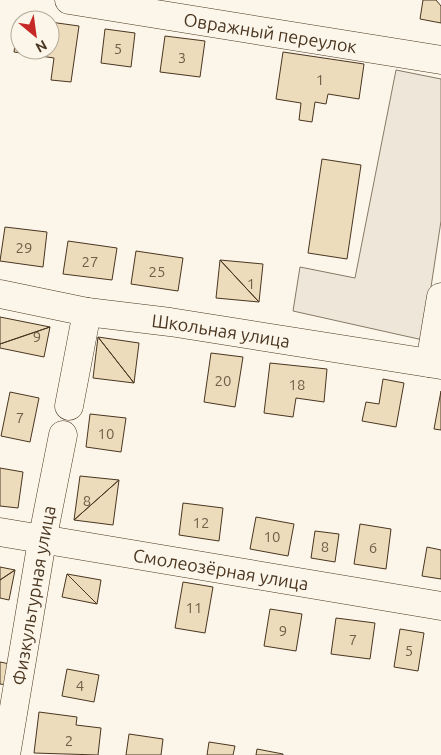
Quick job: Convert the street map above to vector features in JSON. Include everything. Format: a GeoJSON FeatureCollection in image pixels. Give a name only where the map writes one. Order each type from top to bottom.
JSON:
{"type":"FeatureCollection","features":[{"type":"Feature","properties":{"kind":"street","name":"Овражный переулок"},"geometry":{"type":"LineString","coordinates":[[69,0],[441,60]]}},
{"type":"Feature","properties":{"kind":"street","name":"Школьная улица"},"geometry":{"type":"LineString","coordinates":[[0,294],[87,312],[170,322],[435,364]]}},
{"type":"Feature","properties":{"kind":"street"},"geometry":{"type":"LineString","coordinates":[[435,364],[441,297]]}},
{"type":"Feature","properties":{"kind":"street"},"geometry":{"type":"LineString","coordinates":[[69,406],[87,312]]}},
{"type":"Feature","properties":{"kind":"street","name":"Физкультурная улица"},"geometry":{"type":"LineString","coordinates":[[6,755],[42,541],[63,435]]}},
{"type":"Feature","properties":{"kind":"street","name":"Смолеозёрная улица"},"geometry":{"type":"LineString","coordinates":[[0,532],[42,541],[441,606]]}},
{"type":"Feature","properties":{"kind":"shaded area"},"geometry":{"type":"Polygon","coordinates":[[[396,70],[441,79],[441,221],[423,340],[293,311],[300,267],[355,278],[396,70]]]}},
{"type":"Feature","properties":{"kind":"building"},"geometry":{"type":"Polygon","coordinates":[[[423,0],[436,0],[441,6],[441,23],[420,19],[423,0]]]}},
{"type":"Feature","properties":{"kind":"building"},"geometry":{"type":"Polygon","coordinates":[[[60,23],[79,26],[71,82],[51,80],[54,60],[60,60],[60,23]]]}},
{"type":"Feature","properties":{"kind":"building"},"geometry":{"type":"Polygon","coordinates":[[[105,29],[135,33],[131,67],[101,63],[105,29]]]}},
{"type":"Feature","properties":{"kind":"building"},"geometry":{"type":"Polygon","coordinates":[[[165,36],[205,41],[200,77],[160,72],[165,36]]]}},
{"type":"Feature","properties":{"kind":"building"},"geometry":{"type":"Polygon","coordinates":[[[283,52],[364,64],[359,99],[328,94],[326,104],[315,102],[312,122],[299,120],[301,103],[276,99],[283,52]]]}},
{"type":"Feature","properties":{"kind":"building"},"geometry":{"type":"Polygon","coordinates":[[[322,159],[361,165],[347,259],[308,253],[322,159]]]}},
{"type":"Feature","properties":{"kind":"building"},"geometry":{"type":"Polygon","coordinates":[[[5,227],[47,232],[43,267],[0,261],[5,227]]]}},
{"type":"Feature","properties":{"kind":"building"},"geometry":{"type":"Polygon","coordinates":[[[68,241],[117,248],[112,280],[63,274],[68,241]]]}},
{"type":"Feature","properties":{"kind":"building"},"geometry":{"type":"Polygon","coordinates":[[[136,251],[183,258],[178,291],[131,284],[136,251]]]}},
{"type":"Feature","properties":{"kind":"building"},"geometry":{"type":"Polygon","coordinates":[[[220,260],[263,264],[259,302],[220,260]]]}},
{"type":"Feature","properties":{"kind":"building"},"geometry":{"type":"Polygon","coordinates":[[[220,260],[259,302],[216,298],[220,260]]]}},
{"type":"Feature","properties":{"kind":"building"},"geometry":{"type":"Polygon","coordinates":[[[0,317],[50,327],[0,344],[0,317]]]}},
{"type":"Feature","properties":{"kind":"building"},"geometry":{"type":"Polygon","coordinates":[[[50,327],[44,357],[0,348],[0,344],[50,327]]]}},
{"type":"Feature","properties":{"kind":"building"},"geometry":{"type":"Polygon","coordinates":[[[98,337],[139,343],[134,383],[98,337]]]}},
{"type":"Feature","properties":{"kind":"building"},"geometry":{"type":"Polygon","coordinates":[[[98,337],[134,383],[93,378],[98,337]]]}},
{"type":"Feature","properties":{"kind":"building"},"geometry":{"type":"Polygon","coordinates":[[[211,353],[243,357],[235,407],[204,402],[211,353]]]}},
{"type":"Feature","properties":{"kind":"building"},"geometry":{"type":"Polygon","coordinates":[[[270,363],[327,369],[324,402],[296,398],[293,417],[264,413],[270,363]]]}},
{"type":"Feature","properties":{"kind":"building"},"geometry":{"type":"Polygon","coordinates":[[[383,379],[404,383],[396,427],[362,421],[366,402],[379,404],[383,379]]]}},
{"type":"Feature","properties":{"kind":"building"},"geometry":{"type":"Polygon","coordinates":[[[441,391],[441,430],[434,429],[441,391]]]}},
{"type":"Feature","properties":{"kind":"building"},"geometry":{"type":"Polygon","coordinates":[[[10,392],[39,398],[30,442],[1,436],[10,392]]]}},
{"type":"Feature","properties":{"kind":"building"},"geometry":{"type":"Polygon","coordinates":[[[90,414],[126,418],[121,452],[86,447],[90,414]]]}},
{"type":"Feature","properties":{"kind":"building"},"geometry":{"type":"Polygon","coordinates":[[[0,468],[23,472],[18,508],[0,506],[0,468]]]}},
{"type":"Feature","properties":{"kind":"building"},"geometry":{"type":"Polygon","coordinates":[[[80,476],[119,480],[74,520],[80,476]]]}},
{"type":"Feature","properties":{"kind":"building"},"geometry":{"type":"Polygon","coordinates":[[[119,480],[113,525],[74,520],[119,480]]]}},
{"type":"Feature","properties":{"kind":"building"},"geometry":{"type":"Polygon","coordinates":[[[183,503],[223,508],[219,541],[179,535],[183,503]]]}},
{"type":"Feature","properties":{"kind":"building"},"geometry":{"type":"Polygon","coordinates":[[[256,517],[294,524],[288,556],[250,549],[256,517]]]}},
{"type":"Feature","properties":{"kind":"building"},"geometry":{"type":"Polygon","coordinates":[[[360,524],[391,529],[386,569],[354,564],[360,524]]]}},
{"type":"Feature","properties":{"kind":"building"},"geometry":{"type":"Polygon","coordinates":[[[315,531],[339,534],[335,562],[311,558],[315,531]]]}},
{"type":"Feature","properties":{"kind":"building"},"geometry":{"type":"Polygon","coordinates":[[[427,547],[441,550],[441,579],[422,576],[427,547]]]}},
{"type":"Feature","properties":{"kind":"building"},"geometry":{"type":"Polygon","coordinates":[[[0,567],[15,570],[0,580],[0,567]]]}},
{"type":"Feature","properties":{"kind":"building"},"geometry":{"type":"Polygon","coordinates":[[[15,570],[9,600],[0,598],[0,580],[15,570]]]}},
{"type":"Feature","properties":{"kind":"building"},"geometry":{"type":"Polygon","coordinates":[[[67,574],[101,580],[97,604],[67,574]]]}},
{"type":"Feature","properties":{"kind":"building"},"geometry":{"type":"Polygon","coordinates":[[[67,574],[97,604],[62,597],[67,574]]]}},
{"type":"Feature","properties":{"kind":"building"},"geometry":{"type":"Polygon","coordinates":[[[183,582],[213,587],[205,633],[175,628],[183,582]]]}},
{"type":"Feature","properties":{"kind":"building"},"geometry":{"type":"Polygon","coordinates":[[[270,609],[302,614],[296,651],[264,646],[270,609]]]}},
{"type":"Feature","properties":{"kind":"building"},"geometry":{"type":"Polygon","coordinates":[[[336,618],[375,623],[370,659],[331,654],[336,618]]]}},
{"type":"Feature","properties":{"kind":"building"},"geometry":{"type":"Polygon","coordinates":[[[400,629],[424,633],[418,671],[394,667],[400,629]]]}},
{"type":"Feature","properties":{"kind":"building"},"geometry":{"type":"Polygon","coordinates":[[[0,662],[10,664],[7,685],[0,684],[0,662]]]}},
{"type":"Feature","properties":{"kind":"building"},"geometry":{"type":"Polygon","coordinates":[[[67,669],[99,675],[94,702],[62,696],[67,669]]]}},
{"type":"Feature","properties":{"kind":"building"},"geometry":{"type":"Polygon","coordinates":[[[39,712],[77,717],[76,725],[101,728],[98,755],[34,753],[39,712]]]}},
{"type":"Feature","properties":{"kind":"building"},"geometry":{"type":"Polygon","coordinates":[[[129,734],[163,739],[161,755],[126,755],[129,734]]]}},
{"type":"Feature","properties":{"kind":"building"},"geometry":{"type":"Polygon","coordinates":[[[209,742],[235,746],[233,755],[207,755],[209,742]]]}},
{"type":"Feature","properties":{"kind":"building"},"geometry":{"type":"Polygon","coordinates":[[[257,749],[283,754],[283,755],[256,755],[257,749]]]}}]}
